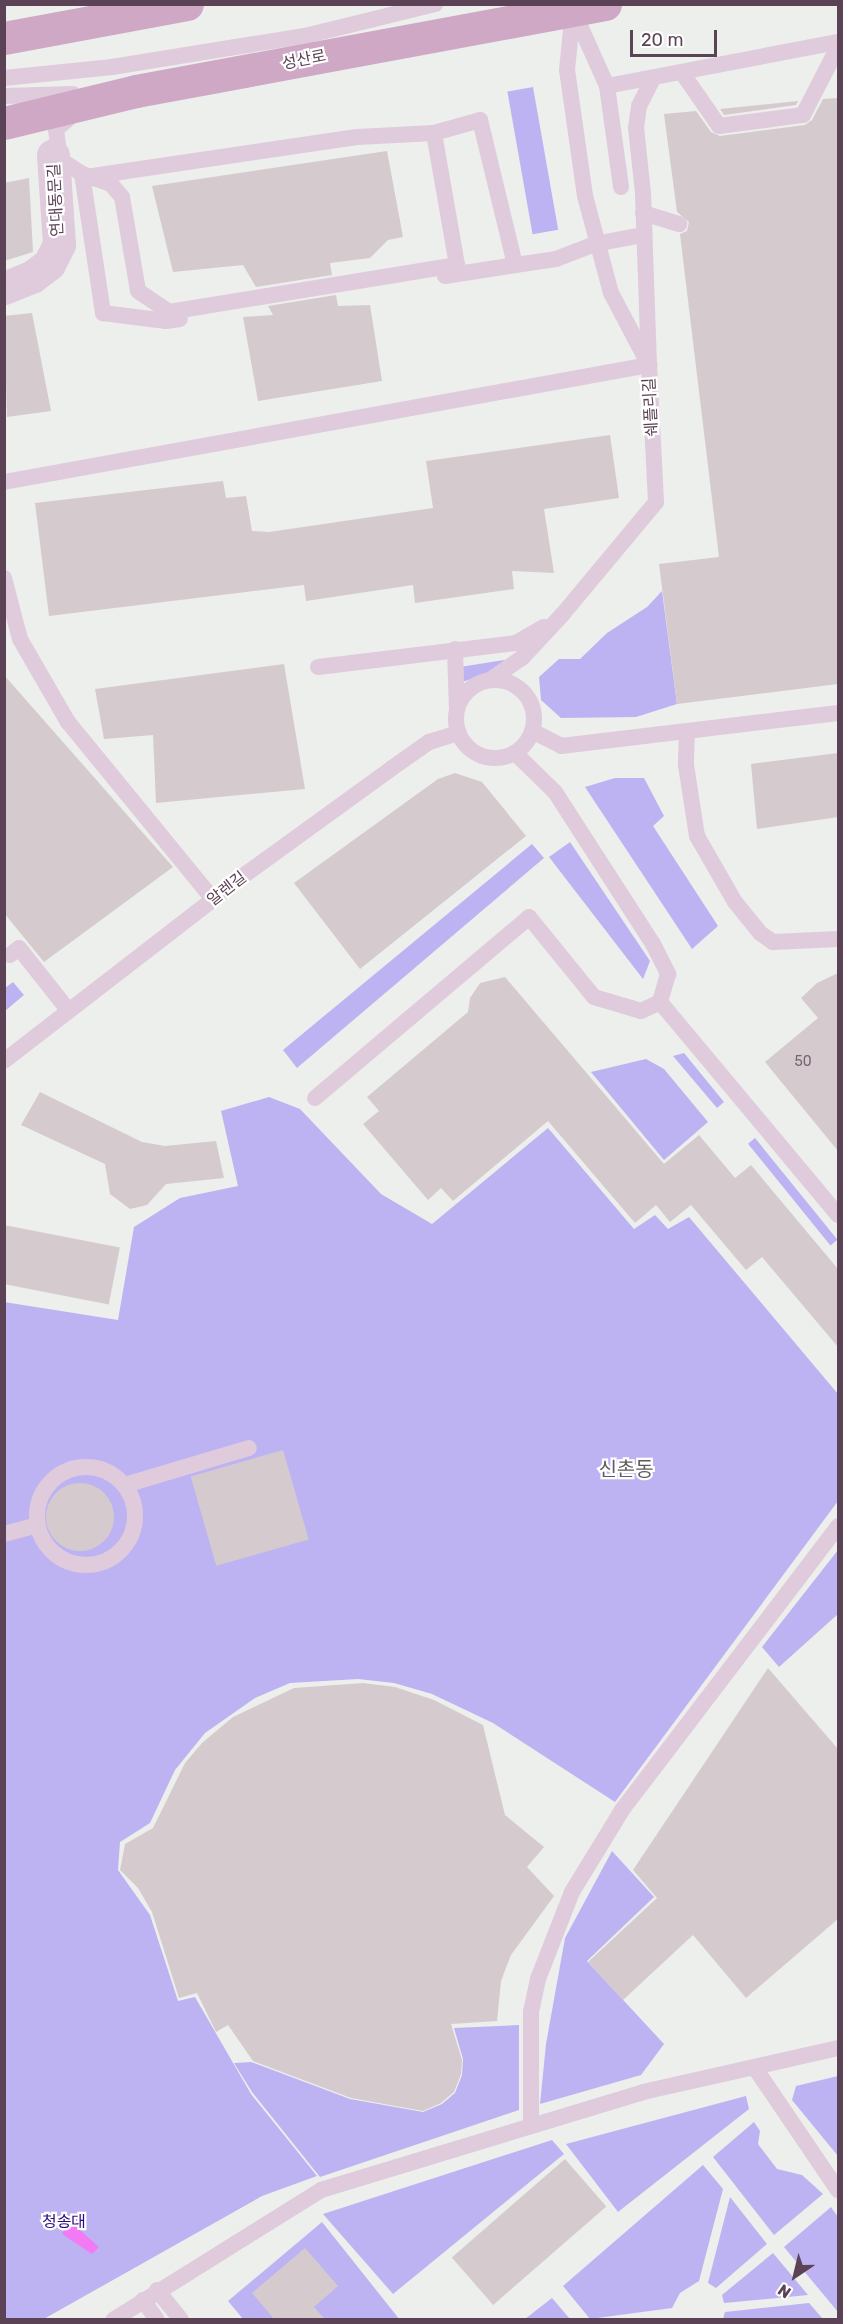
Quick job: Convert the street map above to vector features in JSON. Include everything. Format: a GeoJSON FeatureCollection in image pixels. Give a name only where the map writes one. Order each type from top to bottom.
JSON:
{"type":"FeatureCollection","features":[{"type":"Feature","properties":{"kind":"main road"},"geometry":{"type":"LineString","coordinates":[[4,38],[187,4]]}},
{"type":"Feature","properties":{"kind":"main road","name":"성산로"},"geometry":{"type":"LineString","coordinates":[[4,123],[136,91],[573,7],[605,4]]}},
{"type":"Feature","properties":{"kind":"street","name":"연대동문길"},"geometry":{"type":"LineString","coordinates":[[4,288],[33,276],[50,264],[59,244],[53,155]]}},
{"type":"Feature","properties":{"kind":"lane"},"geometry":{"type":"LineString","coordinates":[[4,78],[112,67],[309,34],[435,4]]}},
{"type":"Feature","properties":{"kind":"lane"},"geometry":{"type":"LineString","coordinates":[[573,7],[598,59],[607,86],[621,187]]}},
{"type":"Feature","properties":{"kind":"lane","name":"쉐플리길"},"geometry":{"type":"LineString","coordinates":[[490,680],[522,658],[562,615],[656,501],[649,365],[611,293],[595,244],[567,70],[573,7]]}},
{"type":"Feature","properties":{"kind":"lane"},"geometry":{"type":"LineString","coordinates":[[607,86],[683,74],[838,42]]}},
{"type":"Feature","properties":{"kind":"lane"},"geometry":{"type":"LineString","coordinates":[[683,74],[719,126],[803,115],[838,47]]}},
{"type":"Feature","properties":{"kind":"lane"},"geometry":{"type":"LineString","coordinates":[[4,482],[649,365],[644,213],[636,128],[639,106],[653,78]]}},
{"type":"Feature","properties":{"kind":"lane"},"geometry":{"type":"LineString","coordinates":[[4,96],[136,91]]}},
{"type":"Feature","properties":{"kind":"lane"},"geometry":{"type":"LineString","coordinates":[[89,103],[56,129],[58,145],[53,155],[87,175],[111,184],[122,197],[138,291],[169,312],[457,265],[434,133]]}},
{"type":"Feature","properties":{"kind":"lane"},"geometry":{"type":"LineString","coordinates":[[87,175],[357,137],[434,133],[480,120],[515,265]]}},
{"type":"Feature","properties":{"kind":"lane"},"geometry":{"type":"LineString","coordinates":[[87,175],[103,313],[166,321],[556,259],[595,244],[643,235]]}},
{"type":"Feature","properties":{"kind":"lane"},"geometry":{"type":"LineString","coordinates":[[644,213],[679,224]]}},
{"type":"Feature","properties":{"kind":"lane"},"geometry":{"type":"LineString","coordinates":[[4,578],[20,639],[68,722],[213,899]]}},
{"type":"Feature","properties":{"kind":"lane"},"geometry":{"type":"LineString","coordinates":[[318,668],[516,643],[562,615]]}},
{"type":"Feature","properties":{"kind":"lane"},"geometry":{"type":"LineString","coordinates":[[455,649],[459,733],[476,753],[502,757],[515,753],[532,731],[534,718],[525,694],[509,684],[490,680],[469,690],[458,709]]}},
{"type":"Feature","properties":{"kind":"lane"},"geometry":{"type":"LineString","coordinates":[[532,731],[561,746],[838,713]]}},
{"type":"Feature","properties":{"kind":"lane"},"geometry":{"type":"LineString","coordinates":[[687,732],[686,765],[697,836],[735,902],[760,933],[773,942],[838,939]]}},
{"type":"Feature","properties":{"kind":"lane","name":"알렌길"},"geometry":{"type":"LineString","coordinates":[[4,1061],[213,899],[429,742],[459,733]]}},
{"type":"Feature","properties":{"kind":"lane"},"geometry":{"type":"LineString","coordinates":[[315,1098],[529,917],[594,997],[641,1011],[660,1002],[668,974],[653,945],[555,792],[515,753]]}},
{"type":"Feature","properties":{"kind":"lane"},"geometry":{"type":"LineString","coordinates":[[10,955],[19,948],[69,1011]]}},
{"type":"Feature","properties":{"kind":"lane"},"geometry":{"type":"LineString","coordinates":[[660,1002],[838,1215]]}},
{"type":"Feature","properties":{"kind":"lane"},"geometry":{"type":"LineString","coordinates":[[125,1485],[249,1448]]}},
{"type":"Feature","properties":{"kind":"lane"},"geometry":{"type":"LineString","coordinates":[[98,1467],[125,1485],[133,1500],[134,1524],[125,1546],[113,1557],[82,1565],[67,1561],[43,1540],[37,1525],[41,1493],[65,1470],[98,1467]]}},
{"type":"Feature","properties":{"kind":"lane"},"geometry":{"type":"LineString","coordinates":[[4,1534],[37,1525]]}},
{"type":"Feature","properties":{"kind":"lane"},"geometry":{"type":"LineString","coordinates":[[531,2124],[531,2012],[538,1979],[572,1892],[622,1810],[838,1526]]}},
{"type":"Feature","properties":{"kind":"lane"},"geometry":{"type":"LineString","coordinates":[[112,2319],[321,2190],[531,2124],[643,2092],[838,2048]]}},
{"type":"Feature","properties":{"kind":"lane"},"geometry":{"type":"LineString","coordinates":[[754,2068],[838,2190]]}},
{"type":"Feature","properties":{"kind":"lane"},"geometry":{"type":"LineString","coordinates":[[150,2295],[157,2319]]}},
{"type":"Feature","properties":{"kind":"lane"},"geometry":{"type":"LineString","coordinates":[[150,2295],[181,2319]]}},
{"type":"Feature","properties":{"kind":"green space"},"geometry":{"type":"Polygon","coordinates":[[[533,87],[558,230],[533,234],[507,92],[533,87]]]}},
{"type":"Feature","properties":{"kind":"green space"},"geometry":{"type":"Polygon","coordinates":[[[662,591],[677,704],[636,717],[561,718],[541,700],[539,677],[559,659],[580,659],[607,633],[647,607],[662,591]]]}},
{"type":"Feature","properties":{"kind":"green space"},"geometry":{"type":"Polygon","coordinates":[[[504,660],[503,669],[462,682],[460,667],[504,660]]]}},
{"type":"Feature","properties":{"kind":"green space"},"geometry":{"type":"Polygon","coordinates":[[[615,778],[644,778],[664,816],[653,826],[718,926],[692,949],[585,787],[615,778]]]}},
{"type":"Feature","properties":{"kind":"green space"},"geometry":{"type":"Polygon","coordinates":[[[570,842],[650,961],[643,979],[549,857],[570,842]]]}},
{"type":"Feature","properties":{"kind":"green space"},"geometry":{"type":"Polygon","coordinates":[[[532,844],[544,858],[297,1068],[283,1050],[532,844]]]}},
{"type":"Feature","properties":{"kind":"green space"},"geometry":{"type":"Polygon","coordinates":[[[13,982],[24,995],[5,1011],[5,988],[13,982]]]}},
{"type":"Feature","properties":{"kind":"green space"},"geometry":{"type":"Polygon","coordinates":[[[684,1053],[724,1102],[717,1108],[673,1056],[684,1053]]]}},
{"type":"Feature","properties":{"kind":"green space"},"geometry":{"type":"Polygon","coordinates":[[[646,1059],[664,1069],[708,1122],[664,1160],[591,1072],[646,1059]]]}},
{"type":"Feature","properties":{"kind":"green space","name":"청송대"},"geometry":{"type":"Polygon","coordinates":[[[269,1097],[300,1109],[381,1194],[432,1224],[548,1128],[634,1229],[655,1215],[668,1229],[689,1217],[838,1394],[838,1501],[615,1802],[493,1723],[432,1694],[394,1683],[358,1679],[290,1683],[255,1698],[205,1733],[175,1770],[150,1823],[120,1842],[118,1870],[150,1915],[178,2001],[195,1997],[251,2094],[317,2176],[262,2196],[42,2320],[4,2319],[4,1302],[118,1320],[134,1227],[180,1198],[238,1186],[221,1111],[269,1097]]]}},
{"type":"Feature","properties":{"kind":"green space"},"geometry":{"type":"Polygon","coordinates":[[[755,1138],[837,1240],[830,1245],[748,1144],[755,1138]]]}},
{"type":"Feature","properties":{"kind":"green space"},"geometry":{"type":"Polygon","coordinates":[[[838,1550],[838,1614],[779,1667],[762,1647],[838,1550]]]}},
{"type":"Feature","properties":{"kind":"green space"},"geometry":{"type":"Polygon","coordinates":[[[612,1851],[654,1897],[587,1961],[664,2044],[641,2075],[540,2104],[546,2044],[565,1938],[612,1851]]]}},
{"type":"Feature","properties":{"kind":"green space"},"geometry":{"type":"Polygon","coordinates":[[[519,2025],[519,2110],[320,2177],[252,2092],[234,2063],[251,2062],[350,2099],[423,2112],[442,2104],[455,2093],[462,2075],[463,2059],[454,2028],[519,2025]]]}},
{"type":"Feature","properties":{"kind":"green space"},"geometry":{"type":"Polygon","coordinates":[[[838,2076],[838,2156],[792,2100],[796,2086],[838,2076]]]}},
{"type":"Feature","properties":{"kind":"green space"},"geometry":{"type":"Polygon","coordinates":[[[746,2096],[749,2109],[618,2212],[566,2144],[746,2096]]]}},
{"type":"Feature","properties":{"kind":"green space"},"geometry":{"type":"Polygon","coordinates":[[[754,2122],[760,2131],[758,2144],[777,2169],[802,2175],[823,2194],[774,2235],[713,2157],[754,2122]]]}},
{"type":"Feature","properties":{"kind":"green space"},"geometry":{"type":"Polygon","coordinates":[[[552,2140],[564,2154],[393,2294],[323,2214],[552,2140]]]}},
{"type":"Feature","properties":{"kind":"green space"},"geometry":{"type":"Polygon","coordinates":[[[703,2165],[723,2189],[699,2281],[680,2293],[672,2308],[590,2319],[563,2286],[703,2165]]]}},
{"type":"Feature","properties":{"kind":"green space"},"geometry":{"type":"Polygon","coordinates":[[[730,2197],[767,2244],[716,2288],[708,2283],[730,2197]]]}},
{"type":"Feature","properties":{"kind":"green space"},"geometry":{"type":"Polygon","coordinates":[[[831,2207],[838,2217],[838,2312],[784,2247],[831,2207]]]}},
{"type":"Feature","properties":{"kind":"green space"},"geometry":{"type":"Polygon","coordinates":[[[322,2222],[400,2320],[243,2319],[228,2301],[322,2222]]]}},
{"type":"Feature","properties":{"kind":"green space"},"geometry":{"type":"Polygon","coordinates":[[[773,2253],[808,2295],[724,2303],[722,2295],[773,2253]]]}},
{"type":"Feature","properties":{"kind":"green space"},"geometry":{"type":"Polygon","coordinates":[[[552,2298],[570,2319],[525,2319],[552,2298]]]}},
{"type":"Feature","properties":{"kind":"green space"},"geometry":{"type":"Polygon","coordinates":[[[809,2303],[823,2319],[723,2319],[725,2312],[809,2303]]]}},
{"type":"Feature","properties":{"kind":"shaded area"},"geometry":{"type":"Polygon","coordinates":[[[74,2215],[87,2216],[80,2230],[99,2247],[92,2254],[62,2234],[74,2215]]]}},
{"type":"Feature","properties":{"kind":"building"},"geometry":{"type":"Polygon","coordinates":[[[838,98],[838,684],[677,704],[659,564],[719,557],[680,234],[687,231],[689,222],[677,212],[664,114],[696,111],[711,132],[720,136],[805,125],[812,120],[823,99],[838,98]]]}},
{"type":"Feature","properties":{"kind":"building"},"geometry":{"type":"Polygon","coordinates":[[[798,101],[796,105],[724,115],[720,109],[798,101]]]}},
{"type":"Feature","properties":{"kind":"building"},"geometry":{"type":"Polygon","coordinates":[[[387,151],[403,237],[388,240],[370,258],[330,263],[332,275],[256,287],[243,265],[173,272],[152,186],[387,151]]]}},
{"type":"Feature","properties":{"kind":"building"},"geometry":{"type":"Polygon","coordinates":[[[29,178],[33,252],[4,261],[4,183],[29,178]]]}},
{"type":"Feature","properties":{"kind":"building"},"geometry":{"type":"Polygon","coordinates":[[[336,295],[338,306],[370,305],[382,381],[258,401],[243,317],[273,315],[268,306],[336,295]]]}},
{"type":"Feature","properties":{"kind":"building"},"geometry":{"type":"Polygon","coordinates":[[[32,313],[51,411],[7,417],[4,316],[32,313]]]}},
{"type":"Feature","properties":{"kind":"building"},"geometry":{"type":"Polygon","coordinates":[[[610,435],[619,498],[544,509],[554,573],[512,571],[514,589],[415,603],[413,585],[306,601],[304,585],[49,616],[35,503],[223,481],[226,498],[246,496],[252,531],[269,532],[433,508],[426,461],[610,435]]]}},
{"type":"Feature","properties":{"kind":"building"},"geometry":{"type":"Polygon","coordinates":[[[284,664],[305,789],[156,803],[153,735],[104,739],[95,689],[284,664]]]}},
{"type":"Feature","properties":{"kind":"building"},"geometry":{"type":"Polygon","coordinates":[[[4,675],[173,867],[44,962],[4,913],[4,675]]]}},
{"type":"Feature","properties":{"kind":"building"},"geometry":{"type":"Polygon","coordinates":[[[838,753],[838,817],[757,829],[751,764],[838,753]]]}},
{"type":"Feature","properties":{"kind":"building"},"geometry":{"type":"Polygon","coordinates":[[[455,773],[482,782],[526,836],[360,969],[294,883],[438,779],[455,773]]]}},
{"type":"Feature","properties":{"kind":"building"},"geometry":{"type":"Polygon","coordinates":[[[838,973],[838,1151],[765,1062],[818,1018],[801,998],[817,983],[838,973]]]}},
{"type":"Feature","properties":{"kind":"building"},"geometry":{"type":"Polygon","coordinates":[[[505,977],[664,1164],[699,1135],[735,1178],[751,1165],[838,1269],[838,1347],[762,1257],[746,1270],[691,1205],[670,1222],[656,1205],[635,1223],[548,1121],[453,1201],[441,1188],[428,1200],[363,1124],[379,1111],[367,1097],[468,1012],[470,998],[480,983],[505,977]]]}},
{"type":"Feature","properties":{"kind":"building"},"geometry":{"type":"Polygon","coordinates":[[[40,1092],[142,1142],[165,1146],[216,1141],[224,1178],[166,1184],[147,1205],[130,1209],[110,1194],[105,1164],[21,1125],[40,1092]]]}},
{"type":"Feature","properties":{"kind":"building"},"geometry":{"type":"Polygon","coordinates":[[[4,1225],[120,1248],[109,1304],[4,1284],[4,1225]]]}},
{"type":"Feature","properties":{"kind":"building"},"geometry":{"type":"Polygon","coordinates":[[[283,1450],[309,1539],[216,1566],[191,1476],[283,1450]]]}},
{"type":"Feature","properties":{"kind":"building"},"geometry":{"type":"Polygon","coordinates":[[[87,1483],[99,1489],[108,1498],[114,1510],[112,1530],[104,1541],[87,1551],[73,1551],[56,1541],[48,1530],[46,1510],[56,1493],[67,1485],[87,1483]]]}},
{"type":"Feature","properties":{"kind":"building"},"geometry":{"type":"Polygon","coordinates":[[[768,1668],[838,1749],[838,1919],[746,1998],[693,1935],[623,2000],[588,1962],[657,1898],[633,1870],[768,1668]]]}},
{"type":"Feature","properties":{"kind":"building"},"geometry":{"type":"Polygon","coordinates":[[[363,1683],[395,1687],[434,1700],[483,1725],[505,1815],[544,1847],[527,1867],[554,1896],[511,1955],[501,1981],[497,2021],[451,2024],[462,2060],[461,2074],[454,2092],[441,2103],[423,2111],[351,2098],[253,2061],[228,2025],[216,2032],[197,1993],[179,1998],[152,1912],[138,1888],[120,1870],[125,1844],[153,1828],[185,1763],[202,1743],[233,1717],[294,1688],[363,1683]]]}},
{"type":"Feature","properties":{"kind":"building"},"geometry":{"type":"Polygon","coordinates":[[[565,2159],[606,2207],[493,2305],[452,2257],[565,2159]]]}},
{"type":"Feature","properties":{"kind":"building"},"geometry":{"type":"Polygon","coordinates":[[[305,2248],[338,2286],[314,2307],[325,2319],[274,2319],[252,2293],[305,2248]]]}},
{"type":"Feature","properties":{"kind":"district","name":"신촌동"},"geometry":{"type":"Point","coordinates":[626,1469]}}]}
